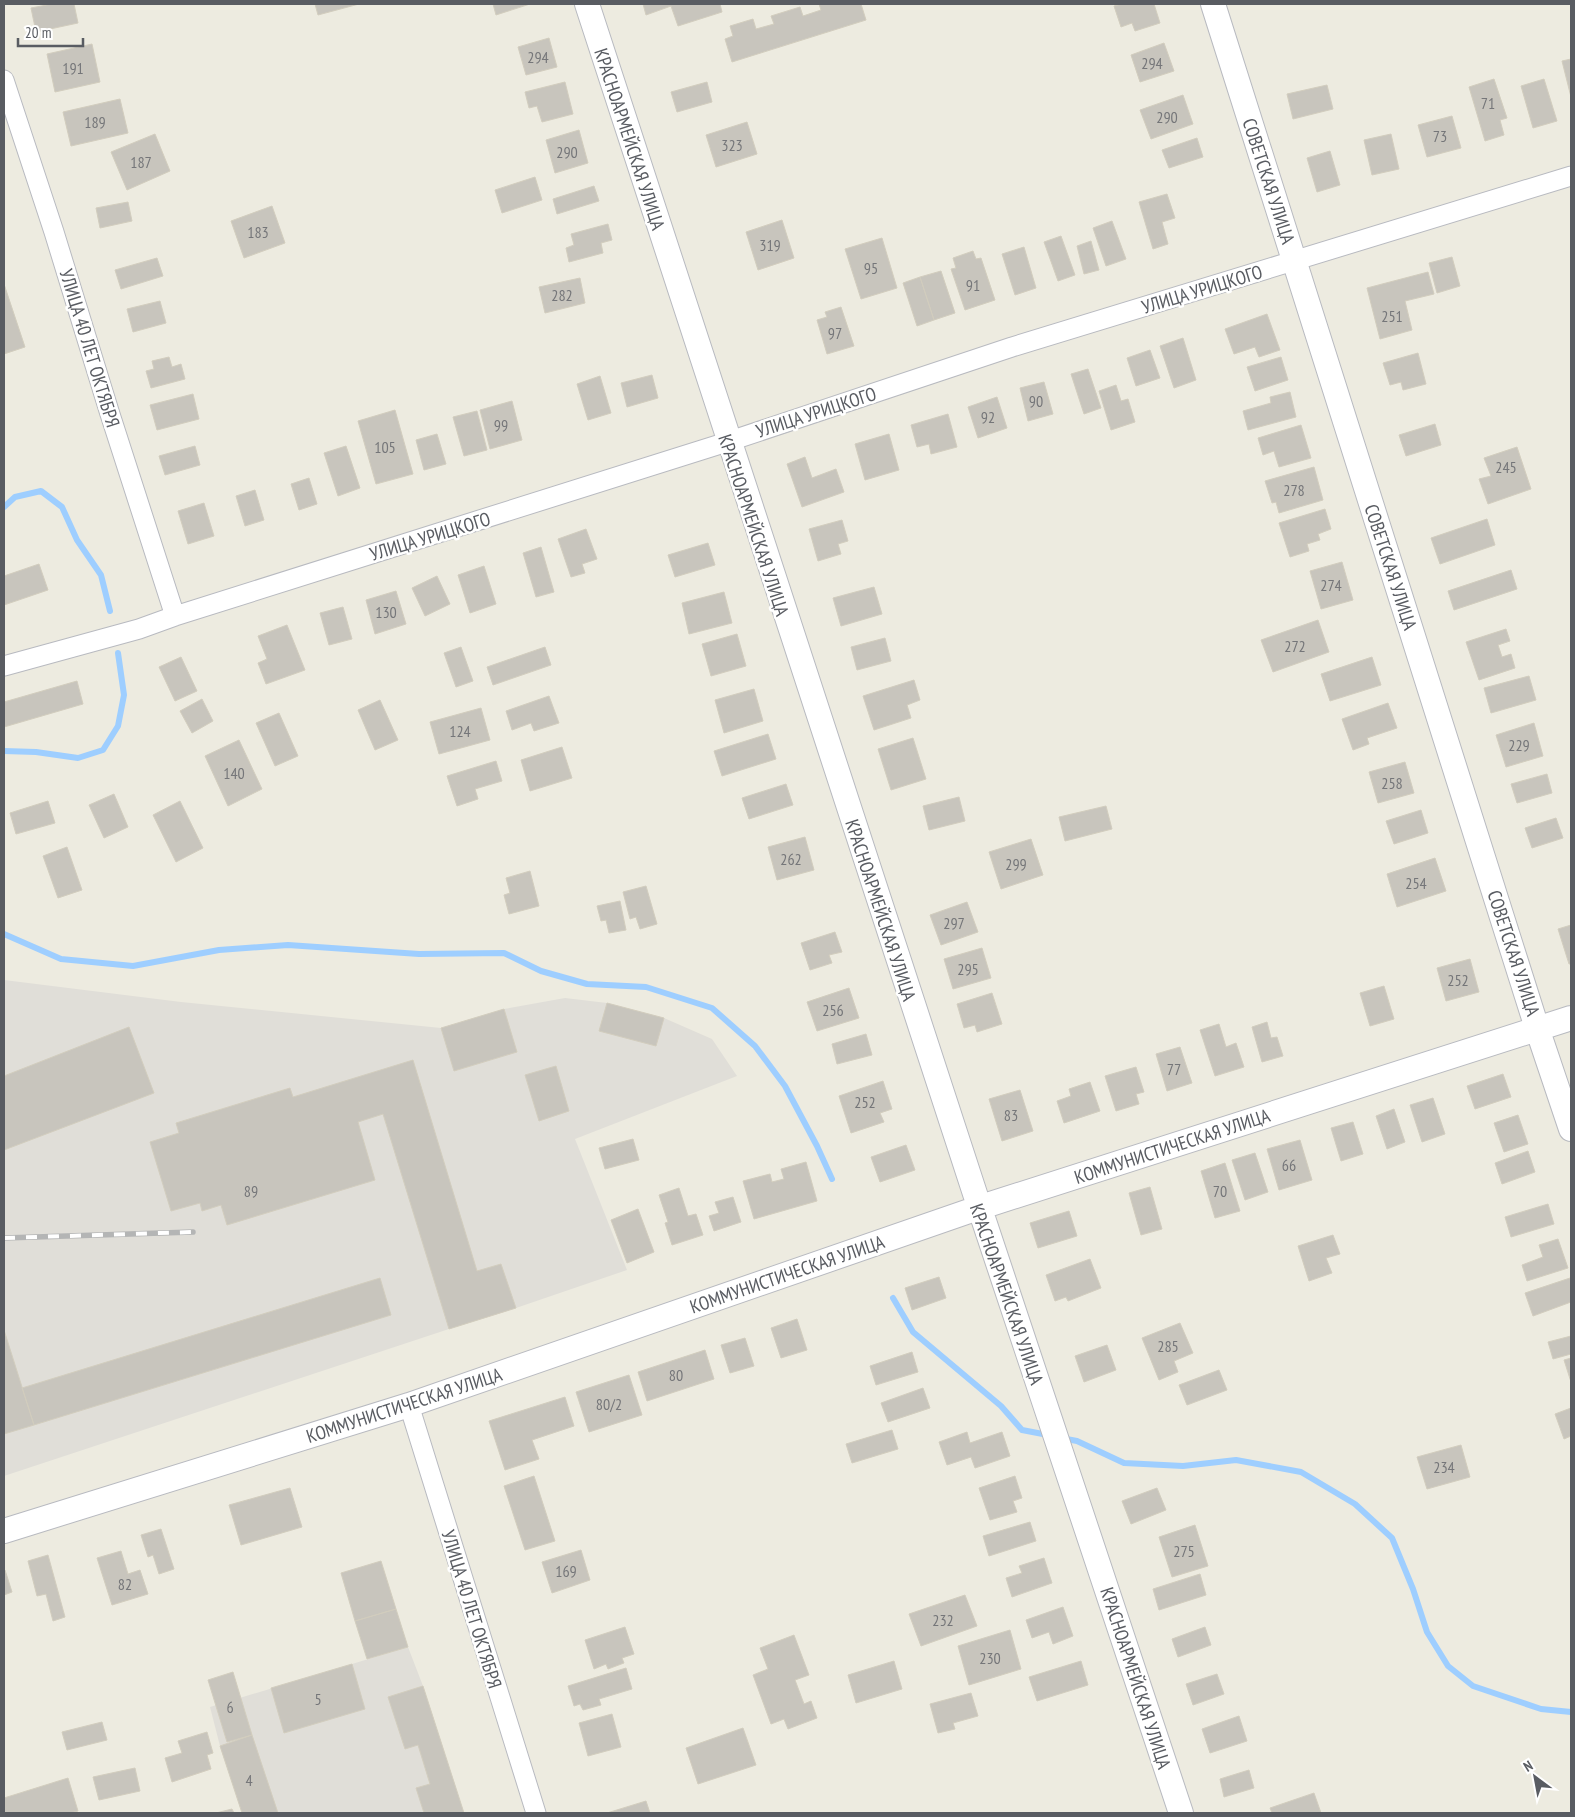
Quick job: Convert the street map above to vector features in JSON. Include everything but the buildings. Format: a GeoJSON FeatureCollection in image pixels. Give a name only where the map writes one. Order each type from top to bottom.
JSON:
{"type":"FeatureCollection","features":[{"type":"Feature","properties":{"kind":"street","name":"КРАСНОАРМЕЙСКАЯ УЛИЦА"},"geometry":{"type":"LineString","coordinates":[[587,4],[727,442],[978,1208],[1181,1813]]}},
{"type":"Feature","properties":{"kind":"street","name":"СОВЕТСКАЯ УЛИЦА"},"geometry":{"type":"LineString","coordinates":[[1213,4],[1537,1028],[1571,1129]]}},
{"type":"Feature","properties":{"kind":"street","name":"УЛИЦА 40 ЛЕТ ОКТЯБРЯ"},"geometry":{"type":"LineString","coordinates":[[4,80],[176,616]]}},
{"type":"Feature","properties":{"kind":"street","name":"УЛИЦА УРИЦКОГО"},"geometry":{"type":"LineString","coordinates":[[4,666],[138,629],[727,442],[1012,347],[1571,176]]}},
{"type":"Feature","properties":{"kind":"street","name":"КОММУНИСТИЧЕСКАЯ УЛИЦА"},"geometry":{"type":"LineString","coordinates":[[4,1531],[409,1405],[978,1208],[1571,1018]]}},
{"type":"Feature","properties":{"kind":"street","name":"УЛИЦА 40 ЛЕТ ОКТЯБРЯ"},"geometry":{"type":"LineString","coordinates":[[409,1405],[536,1813]]}},
{"type":"Feature","properties":{"kind":"shaded area"},"geometry":{"type":"Polygon","coordinates":[[[4,980],[181,1002],[441,1028],[504,1009],[565,998],[607,1003],[664,1018],[712,1039],[737,1076],[575,1139],[627,1270],[4,1476],[4,980]]]}},
{"type":"Feature","properties":{"kind":"shaded area"},"geometry":{"type":"Polygon","coordinates":[[[408,1647],[423,1686],[464,1813],[242,1813],[220,1746],[210,1707],[408,1647]]]}},
{"type":"Feature","properties":{"kind":"waterway"},"geometry":{"type":"LineString","coordinates":[[4,507],[15,497],[41,491],[62,507],[77,540],[101,575],[110,611]]}},
{"type":"Feature","properties":{"kind":"waterway"},"geometry":{"type":"LineString","coordinates":[[4,751],[36,752],[78,758],[103,750],[118,726],[124,695],[118,653]]}},
{"type":"Feature","properties":{"kind":"waterway"},"geometry":{"type":"LineString","coordinates":[[4,934],[61,959],[133,966],[219,950],[288,945],[419,954],[504,953],[541,971],[587,984],[646,987],[712,1008],[755,1046],[785,1086],[832,1179]]}},
{"type":"Feature","properties":{"kind":"waterway"},"geometry":{"type":"LineString","coordinates":[[893,1298],[913,1332],[1001,1406],[1022,1430],[1048,1435]]}},
{"type":"Feature","properties":{"kind":"waterway"},"geometry":{"type":"LineString","coordinates":[[1061,1438],[1077,1441],[1124,1463],[1183,1466],[1236,1460],[1301,1472],[1355,1504],[1392,1538],[1413,1589],[1427,1632],[1448,1666],[1473,1686],[1541,1709],[1571,1712]]}},
{"type":"Feature","properties":{"kind":"railway"},"geometry":{"type":"LineString","coordinates":[[4,1238],[193,1232]]}}]}
